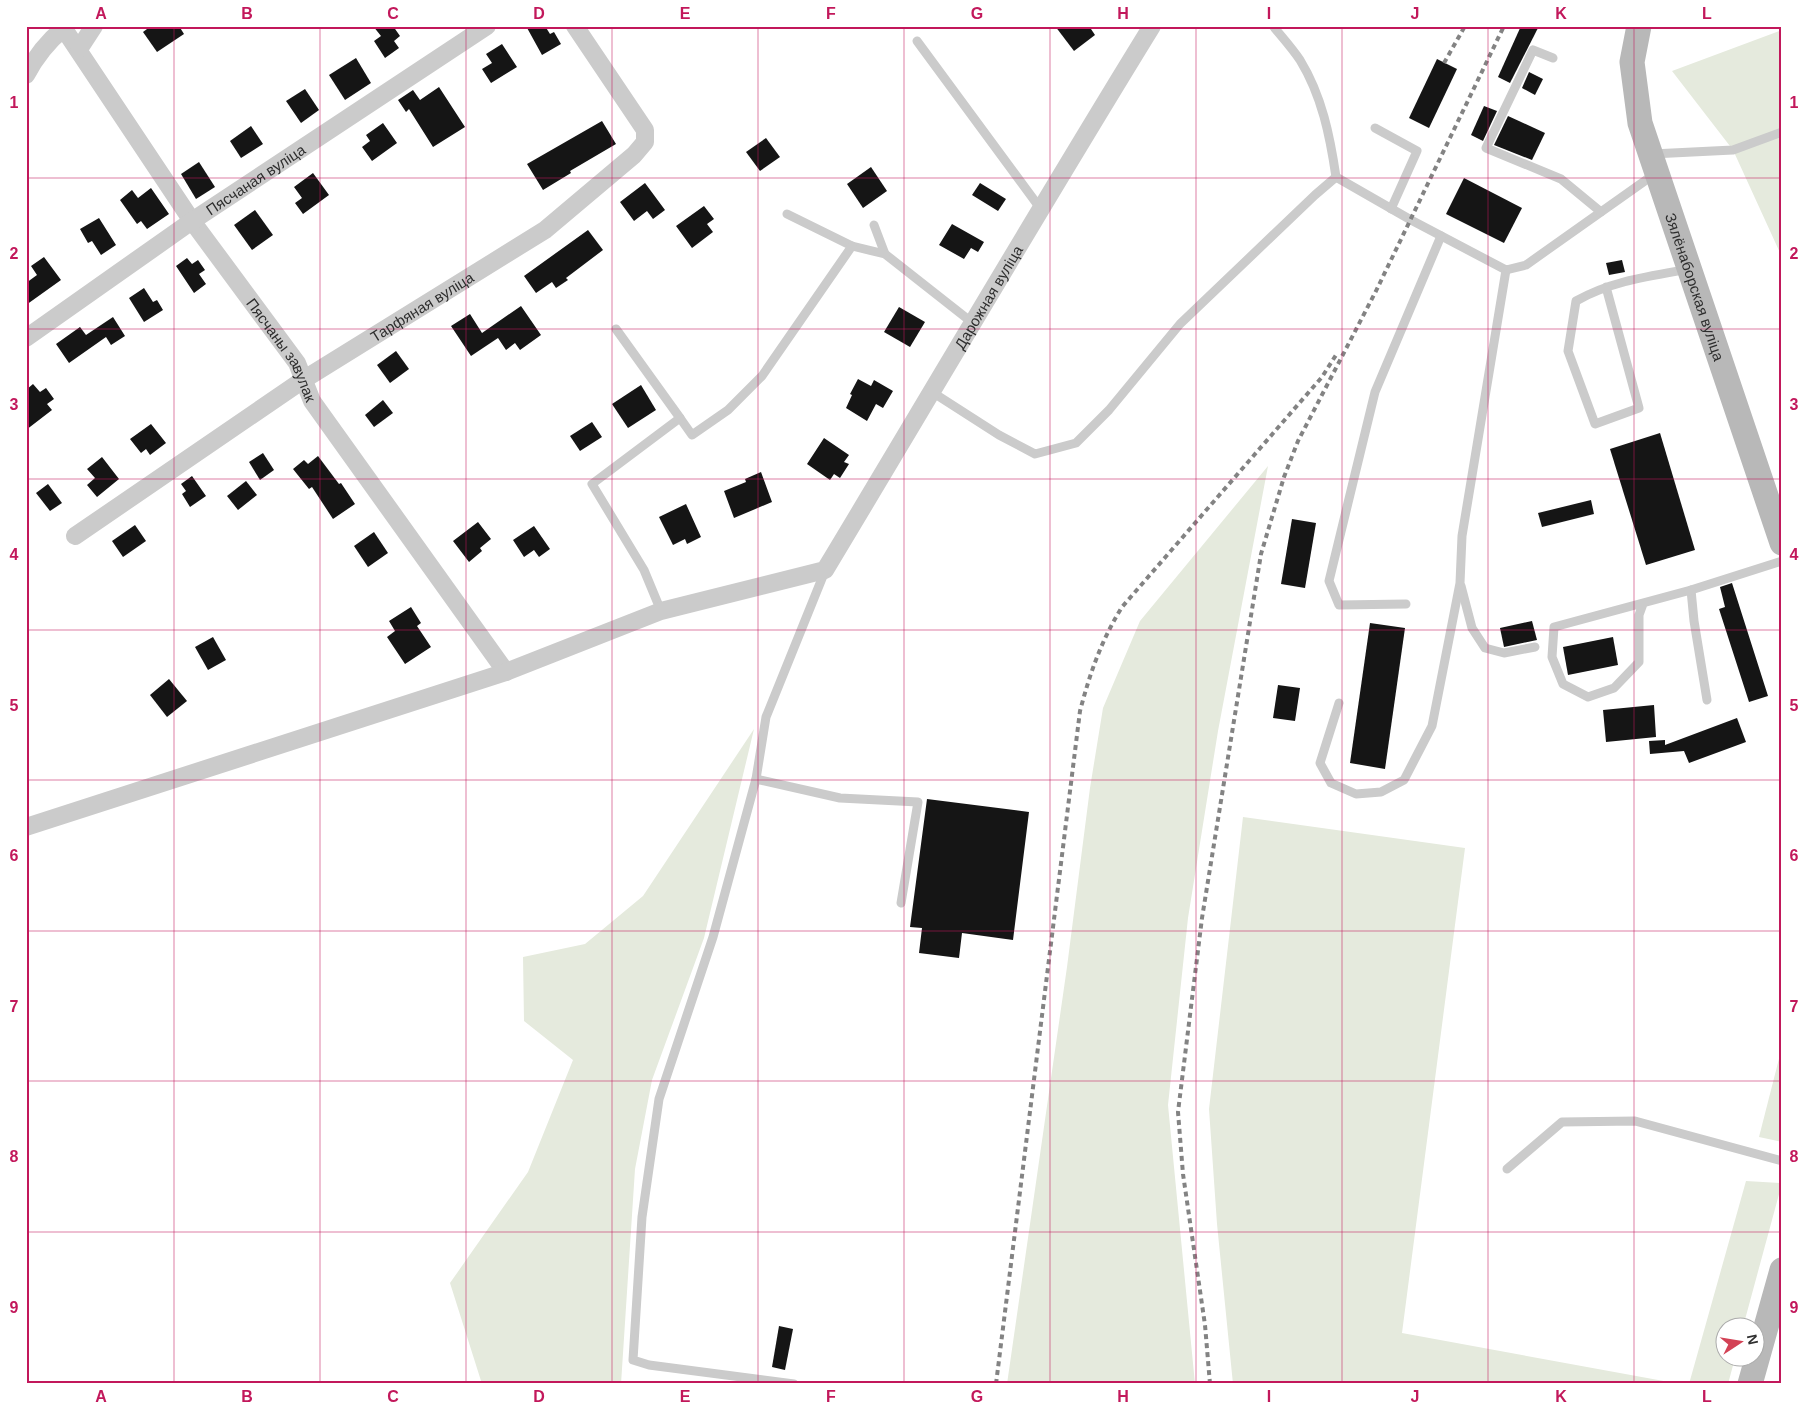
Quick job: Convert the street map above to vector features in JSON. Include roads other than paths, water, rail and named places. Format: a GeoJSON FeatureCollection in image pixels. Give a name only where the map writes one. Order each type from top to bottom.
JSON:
{"type":"FeatureCollection","features":[{"type":"Feature","properties":{"kind":"main road","name":"Зялёнаборская вуліца"},"geometry":{"type":"LineString","coordinates":[[1639,26],[1632,62],[1640,124],[1782,543]]}},
{"type":"Feature","properties":{"kind":"main road"},"geometry":{"type":"LineString","coordinates":[[1750,1384],[1782,1270]]}},
{"type":"Feature","properties":{"kind":"street"},"geometry":{"type":"LineString","coordinates":[[79,50],[94,26]]}},
{"type":"Feature","properties":{"kind":"street","name":"Пясчаная вуліца"},"geometry":{"type":"LineString","coordinates":[[26,338],[192,221],[487,26]]}},
{"type":"Feature","properties":{"kind":"street","name":"Тарфяная вуліца"},"geometry":{"type":"LineString","coordinates":[[75,536],[303,380],[544,230],[634,155],[645,142],[645,130],[575,26]]}},
{"type":"Feature","properties":{"kind":"street","name":"Дарожная вуліца"},"geometry":{"type":"LineString","coordinates":[[825,570],[974,324],[1040,208],[1152,26]]}},
{"type":"Feature","properties":{"kind":"street"},"geometry":{"type":"LineString","coordinates":[[26,75],[50,39],[63,27]]}},
{"type":"Feature","properties":{"kind":"street","name":"Пясчаны завулак"},"geometry":{"type":"LineString","coordinates":[[63,27],[192,221],[297,363],[312,402],[506,672]]}},
{"type":"Feature","properties":{"kind":"street"},"geometry":{"type":"LineString","coordinates":[[26,827],[506,672],[661,611],[825,570]]}},
{"type":"Feature","properties":{"kind":"lane"},"geometry":{"type":"LineString","coordinates":[[1273,26],[1299,59],[1317,94],[1330,131],[1336,177]]}},
{"type":"Feature","properties":{"kind":"lane"},"geometry":{"type":"LineString","coordinates":[[917,41],[1040,208]]}},
{"type":"Feature","properties":{"kind":"lane"},"geometry":{"type":"LineString","coordinates":[[1553,58],[1533,50],[1486,148],[1561,180],[1600,212]]}},
{"type":"Feature","properties":{"kind":"lane"},"geometry":{"type":"LineString","coordinates":[[1375,128],[1417,151],[1391,209]]}},
{"type":"Feature","properties":{"kind":"lane"},"geometry":{"type":"LineString","coordinates":[[1336,177],[1391,209],[1506,270],[1526,265],[1600,212],[1653,163],[1732,150],[1782,132]]}},
{"type":"Feature","properties":{"kind":"lane"},"geometry":{"type":"LineString","coordinates":[[932,392],[999,435],[1035,454],[1076,443],[1109,410],[1180,324],[1336,177]]}},
{"type":"Feature","properties":{"kind":"lane"},"geometry":{"type":"LineString","coordinates":[[787,214],[852,246],[885,254],[974,324]]}},
{"type":"Feature","properties":{"kind":"lane"},"geometry":{"type":"LineString","coordinates":[[874,225],[885,254]]}},
{"type":"Feature","properties":{"kind":"lane"},"geometry":{"type":"LineString","coordinates":[[1406,604],[1339,605],[1329,581],[1374,392],[1441,236]]}},
{"type":"Feature","properties":{"kind":"lane"},"geometry":{"type":"LineString","coordinates":[[616,329],[692,434],[728,410],[762,376],[852,246]]}},
{"type":"Feature","properties":{"kind":"lane"},"geometry":{"type":"LineString","coordinates":[[1606,286],[1639,408],[1596,424],[1568,351],[1576,301],[1596,289],[1606,286],[1689,269]]}},
{"type":"Feature","properties":{"kind":"lane"},"geometry":{"type":"LineString","coordinates":[[1339,703],[1320,763],[1331,783],[1356,794],[1381,792],[1404,780],[1432,726],[1460,583],[1462,536],[1506,270]]}},
{"type":"Feature","properties":{"kind":"lane"},"geometry":{"type":"LineString","coordinates":[[661,611],[644,570],[592,484],[680,418]]}},
{"type":"Feature","properties":{"kind":"lane"},"geometry":{"type":"LineString","coordinates":[[1643,604],[1640,614],[1639,662],[1614,688],[1588,697],[1562,684],[1552,656],[1554,627],[1643,604],[1782,561]]}},
{"type":"Feature","properties":{"kind":"lane"},"geometry":{"type":"LineString","coordinates":[[794,1384],[649,1366],[633,1360],[642,1216],[659,1099],[713,936],[756,779],[766,716],[825,570]]}},
{"type":"Feature","properties":{"kind":"lane"},"geometry":{"type":"LineString","coordinates":[[1460,583],[1472,628],[1485,648],[1504,653],[1535,647]]}},
{"type":"Feature","properties":{"kind":"lane"},"geometry":{"type":"LineString","coordinates":[[1691,590],[1707,700]]}},
{"type":"Feature","properties":{"kind":"lane"},"geometry":{"type":"LineString","coordinates":[[756,779],[840,798],[918,802],[901,903]]}},
{"type":"Feature","properties":{"kind":"lane"},"geometry":{"type":"LineString","coordinates":[[1507,1169],[1562,1122],[1635,1121],[1782,1161]]}},
{"type":"Feature","properties":{"kind":"railway"},"geometry":{"type":"LineString","coordinates":[[1444,63],[1465,26]]}},
{"type":"Feature","properties":{"kind":"railway"},"geometry":{"type":"LineString","coordinates":[[1210,1384],[1205,1325],[1183,1174],[1178,1112],[1202,918],[1261,554],[1284,477],[1298,441],[1376,291],[1504,26]]}},
{"type":"Feature","properties":{"kind":"railway"},"geometry":{"type":"LineString","coordinates":[[996,1384],[1080,711],[1092,670],[1108,632],[1122,607],[1322,377],[1336,355]]}}]}
